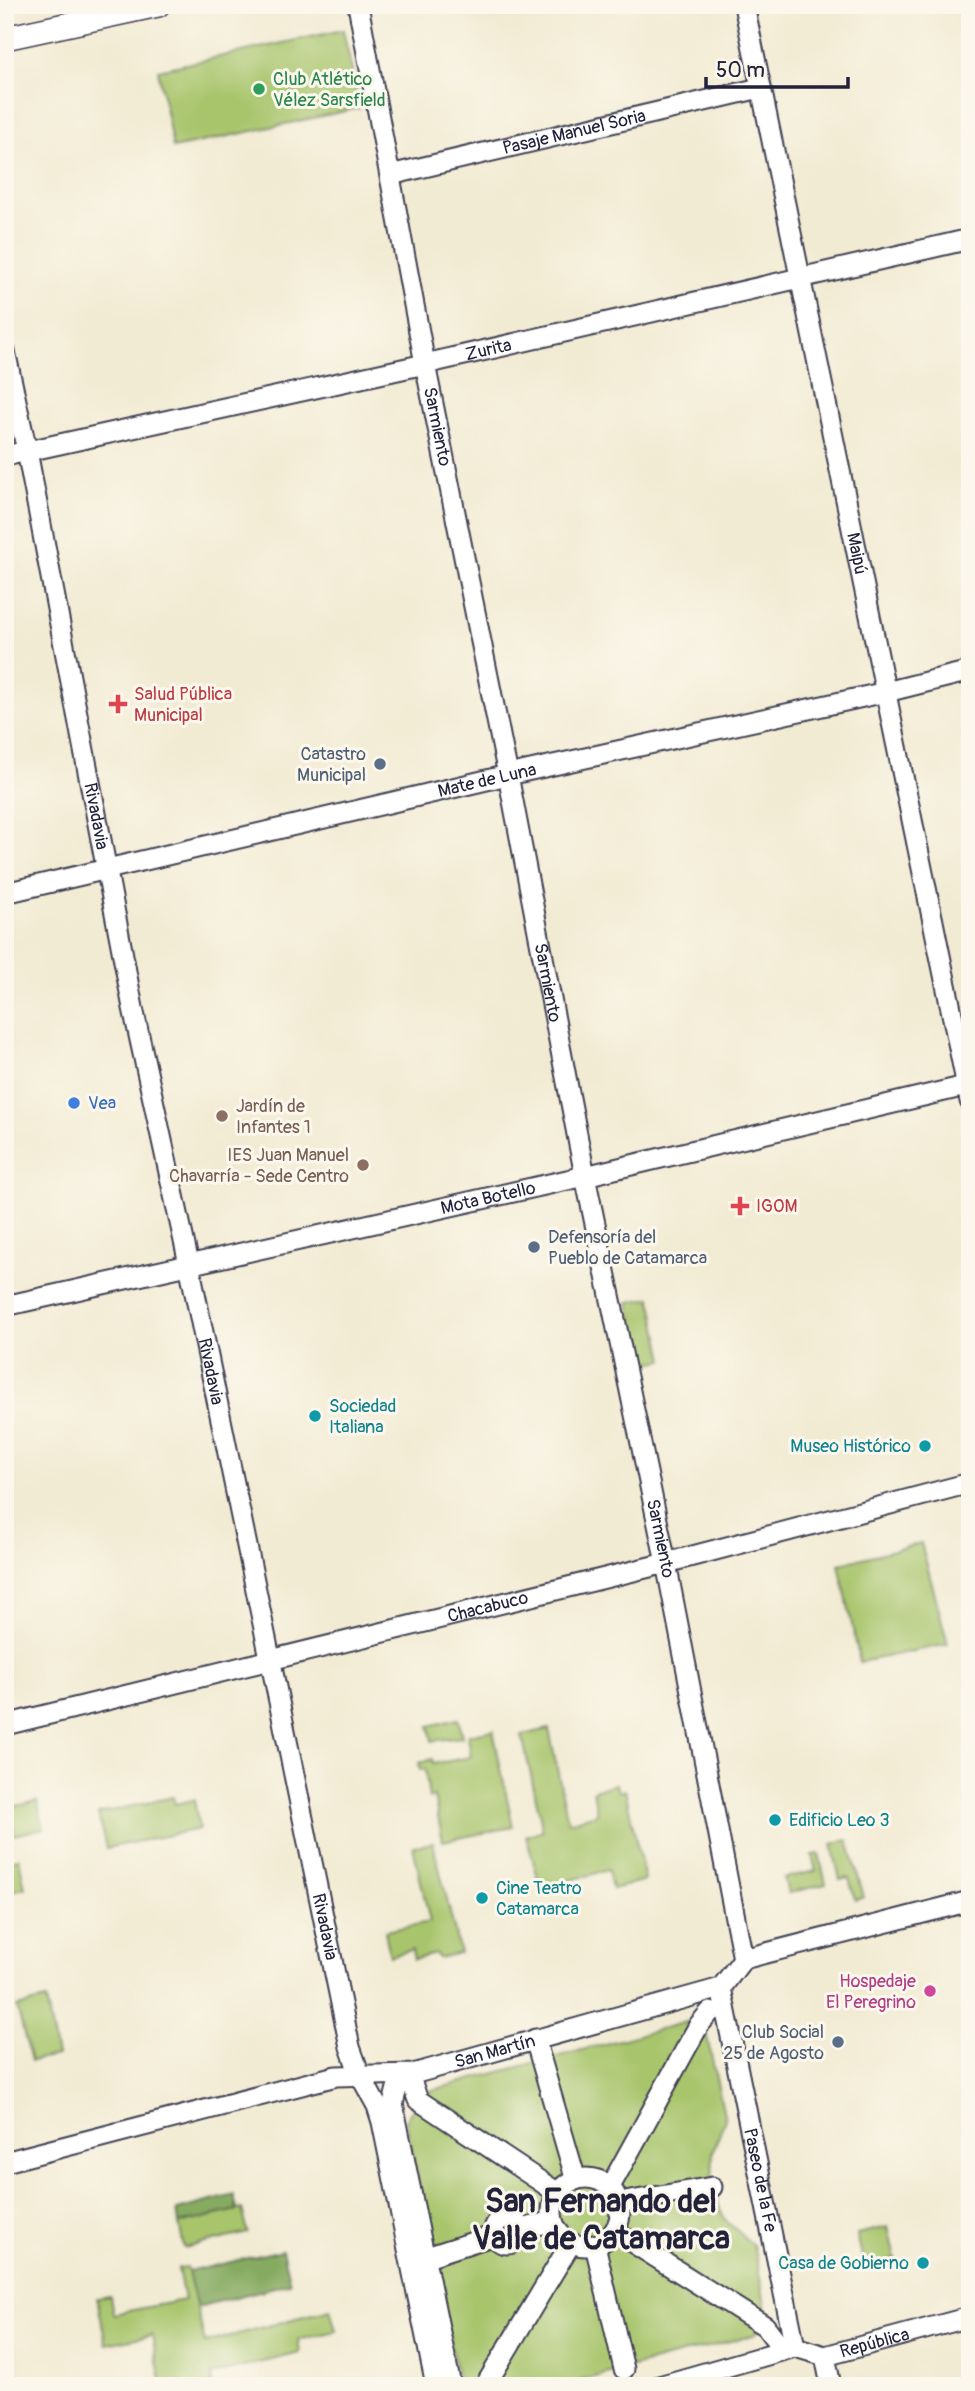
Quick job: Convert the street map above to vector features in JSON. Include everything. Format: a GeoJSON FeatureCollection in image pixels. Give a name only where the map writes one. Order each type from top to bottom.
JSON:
{"type":"FeatureCollection","features":[{"type":"Feature","properties":{"kind":"main road"},"geometry":{"type":"LineString","coordinates":[[5,38],[158,5]]}},
{"type":"Feature","properties":{"kind":"street","name":"Sarmiento"},"geometry":{"type":"LineString","coordinates":[[358,5],[425,363],[585,1176],[666,1563],[743,1959]]}},
{"type":"Feature","properties":{"kind":"street","name":"Maipú"},"geometry":{"type":"LineString","coordinates":[[744,5],[969,1091]]}},
{"type":"Feature","properties":{"kind":"street","name":"Pasaje Manuel Soria"},"geometry":{"type":"LineString","coordinates":[[390,175],[760,88]]}},
{"type":"Feature","properties":{"kind":"street","name":"Zurita"},"geometry":{"type":"LineString","coordinates":[[5,456],[970,239]]}},
{"type":"Feature","properties":{"kind":"street","name":"Rivadavia"},"geometry":{"type":"LineString","coordinates":[[5,351],[27,451],[106,871],[350,2047],[382,2122],[436,2386]]}},
{"type":"Feature","properties":{"kind":"street","name":"Mate de Luna"},"geometry":{"type":"LineString","coordinates":[[5,893],[508,775],[970,671]]}},
{"type":"Feature","properties":{"kind":"street","name":"Mota Botello"},"geometry":{"type":"LineString","coordinates":[[5,1306],[969,1091]]}},
{"type":"Feature","properties":{"kind":"street","name":"Chacabuco"},"geometry":{"type":"LineString","coordinates":[[5,1725],[666,1563],[970,1483]]}},
{"type":"Feature","properties":{"kind":"street"},"geometry":{"type":"LineString","coordinates":[[721,1988],[743,1959],[970,1901]]}},
{"type":"Feature","properties":{"kind":"street","name":"San Martín"},"geometry":{"type":"LineString","coordinates":[[5,2162],[337,2076],[360,2075],[413,2080],[535,2039],[721,1988]]}},
{"type":"Feature","properties":{"kind":"street","name":"Paseo de la Fe"},"geometry":{"type":"LineString","coordinates":[[721,1988],[782,2283],[786,2345]]}},
{"type":"Feature","properties":{"kind":"street"},"geometry":{"type":"LineString","coordinates":[[614,2195],[699,2025],[710,2012]]}},
{"type":"Feature","properties":{"kind":"street"},"geometry":{"type":"LineString","coordinates":[[535,2039],[576,2179]]}},
{"type":"Feature","properties":{"kind":"street"},"geometry":{"type":"LineString","coordinates":[[451,2386],[393,2104],[397,2088],[413,2080],[418,2100],[558,2193]]}},
{"type":"Feature","properties":{"kind":"street"},"geometry":{"type":"LineString","coordinates":[[576,2179],[594,2179],[614,2195],[620,2213],[614,2231],[603,2242],[587,2246],[571,2243],[557,2230],[552,2211],[558,2193],[566,2185],[576,2179]]}},
{"type":"Feature","properties":{"kind":"street"},"geometry":{"type":"LineString","coordinates":[[614,2195],[712,2187]]}},
{"type":"Feature","properties":{"kind":"street"},"geometry":{"type":"LineString","coordinates":[[433,2255],[495,2235],[495,2227],[504,2219],[516,2222],[519,2230],[553,2221]]}},
{"type":"Feature","properties":{"kind":"street"},"geometry":{"type":"LineString","coordinates":[[614,2231],[765,2326],[786,2345],[659,2386]]}},
{"type":"Feature","properties":{"kind":"street"},"geometry":{"type":"LineString","coordinates":[[485,2386],[571,2243]]}},
{"type":"Feature","properties":{"kind":"street"},"geometry":{"type":"LineString","coordinates":[[595,2245],[624,2369]]}},
{"type":"Feature","properties":{"kind":"street","name":"República"},"geometry":{"type":"LineString","coordinates":[[786,2345],[825,2356],[970,2317]]}},
{"type":"Feature","properties":{"kind":"street"},"geometry":{"type":"LineString","coordinates":[[825,2356],[831,2386]]}},
{"type":"Feature","properties":{"kind":"green space","name":"Club Atlético Vélez Sarsfield"},"geometry":{"type":"Polygon","coordinates":[[[343,30],[360,108],[173,148],[158,70],[343,30]]]}},
{"type":"Feature","properties":{"kind":"green space"},"geometry":{"type":"Polygon","coordinates":[[[651,1298],[664,1360],[641,1364],[629,1302],[651,1298]]]}},
{"type":"Feature","properties":{"kind":"green space"},"geometry":{"type":"Polygon","coordinates":[[[921,1543],[948,1644],[860,1662],[839,1564],[921,1543]]]}},
{"type":"Feature","properties":{"kind":"green space"},"geometry":{"type":"Polygon","coordinates":[[[458,1719],[462,1737],[432,1741],[429,1726],[458,1719]]]}},
{"type":"Feature","properties":{"kind":"green space"},"geometry":{"type":"Polygon","coordinates":[[[549,1729],[568,1822],[597,1814],[593,1790],[616,1784],[618,1792],[625,1790],[645,1880],[612,1889],[608,1870],[541,1888],[526,1836],[543,1830],[522,1735],[549,1729]]]}},
{"type":"Feature","properties":{"kind":"green space"},"geometry":{"type":"Polygon","coordinates":[[[493,1730],[513,1827],[443,1841],[434,1797],[429,1798],[425,1769],[420,1770],[419,1763],[432,1759],[433,1764],[471,1757],[468,1735],[493,1730]]]}},
{"type":"Feature","properties":{"kind":"green space"},"geometry":{"type":"Polygon","coordinates":[[[173,1797],[175,1804],[194,1800],[199,1829],[106,1848],[98,1814],[173,1797]]]}},
{"type":"Feature","properties":{"kind":"green space"},"geometry":{"type":"Polygon","coordinates":[[[37,1801],[44,1828],[14,1835],[8,1808],[37,1801]]]}},
{"type":"Feature","properties":{"kind":"green space"},"geometry":{"type":"Polygon","coordinates":[[[848,1840],[864,1897],[855,1900],[849,1878],[840,1880],[832,1844],[848,1840]]]}},
{"type":"Feature","properties":{"kind":"green space"},"geometry":{"type":"Polygon","coordinates":[[[433,1843],[460,1953],[438,1958],[436,1954],[414,1959],[412,1950],[390,1956],[385,1931],[430,1922],[413,1846],[433,1843]]]}},
{"type":"Feature","properties":{"kind":"green space"},"geometry":{"type":"Polygon","coordinates":[[[819,1854],[826,1884],[788,1893],[784,1878],[816,1871],[812,1855],[819,1854]]]}},
{"type":"Feature","properties":{"kind":"green space"},"geometry":{"type":"Polygon","coordinates":[[[19,1858],[25,1888],[5,1892],[5,1861],[19,1858]]]}},
{"type":"Feature","properties":{"kind":"green space"},"geometry":{"type":"Polygon","coordinates":[[[46,2000],[57,2056],[31,2061],[17,2007],[46,2000]]]}},
{"type":"Feature","properties":{"kind":"green space"},"geometry":{"type":"Polygon","coordinates":[[[690,2021],[706,2032],[725,2119],[713,2152],[712,2187],[724,2219],[753,2245],[766,2308],[765,2326],[753,2335],[561,2386],[459,2386],[406,2120],[418,2100],[433,2090],[690,2021]]]}},
{"type":"Feature","properties":{"kind":"green space"},"geometry":{"type":"Polygon","coordinates":[[[234,2195],[237,2210],[179,2224],[177,2210],[234,2195]]]}},
{"type":"Feature","properties":{"kind":"green space"},"geometry":{"type":"Polygon","coordinates":[[[242,2209],[248,2233],[184,2248],[179,2224],[242,2209]]]}},
{"type":"Feature","properties":{"kind":"green space"},"geometry":{"type":"Polygon","coordinates":[[[888,2227],[895,2259],[864,2266],[857,2234],[888,2227]]]}},
{"type":"Feature","properties":{"kind":"green space"},"geometry":{"type":"Polygon","coordinates":[[[282,2250],[290,2283],[197,2307],[188,2272],[282,2250]]]}},
{"type":"Feature","properties":{"kind":"green space"},"geometry":{"type":"Polygon","coordinates":[[[187,2267],[205,2343],[330,2309],[336,2331],[298,2340],[300,2353],[211,2375],[213,2386],[162,2386],[152,2335],[106,2344],[97,2298],[110,2296],[113,2314],[184,2300],[178,2268],[187,2267]]]}},
{"type":"Feature","properties":{"kind":"place","name":"Club Atlético Vélez Sarsfield"},"geometry":{"type":"Point","coordinates":[259,89]}},
{"type":"Feature","properties":{"kind":"place","name":"Salud Pública Municipal"},"geometry":{"type":"Point","coordinates":[118,704]}},
{"type":"Feature","properties":{"kind":"place","name":"Catastro Municipal"},"geometry":{"type":"Point","coordinates":[380,764]}},
{"type":"Feature","properties":{"kind":"place","name":"Vea"},"geometry":{"type":"Point","coordinates":[74,1103]}},
{"type":"Feature","properties":{"kind":"place","name":"Jardín de Infantes 1"},"geometry":{"type":"Point","coordinates":[222,1116]}},
{"type":"Feature","properties":{"kind":"place","name":"IES Juan Manuel Chavarría - Sede Centro"},"geometry":{"type":"Point","coordinates":[363,1165]}},
{"type":"Feature","properties":{"kind":"place","name":"IGOM"},"geometry":{"type":"Point","coordinates":[740,1206]}},
{"type":"Feature","properties":{"kind":"place","name":"Defensoría del Pueblo de Catamarca"},"geometry":{"type":"Point","coordinates":[534,1247]}},
{"type":"Feature","properties":{"kind":"place","name":"Sociedad Italiana"},"geometry":{"type":"Point","coordinates":[315,1416]}},
{"type":"Feature","properties":{"kind":"place","name":"Museo Histórico"},"geometry":{"type":"Point","coordinates":[925,1446]}},
{"type":"Feature","properties":{"kind":"place","name":"Edificio Leo 3"},"geometry":{"type":"Point","coordinates":[775,1820]}},
{"type":"Feature","properties":{"kind":"place","name":"Cine Teatro Catamarca"},"geometry":{"type":"Point","coordinates":[482,1898]}},
{"type":"Feature","properties":{"kind":"place","name":"Hospedaje El Peregrino"},"geometry":{"type":"Point","coordinates":[930,1991]}},
{"type":"Feature","properties":{"kind":"place","name":"Club Social 25 de Agosto"},"geometry":{"type":"Point","coordinates":[838,2042]}},
{"type":"Feature","properties":{"kind":"place","name":"Casa de Gobierno"},"geometry":{"type":"Point","coordinates":[923,2263]}},
{"type":"Feature","properties":{"kind":"district","name":"San Fernando del Valle de Catamarca"},"geometry":{"type":"Point","coordinates":[601,2220]}}]}
